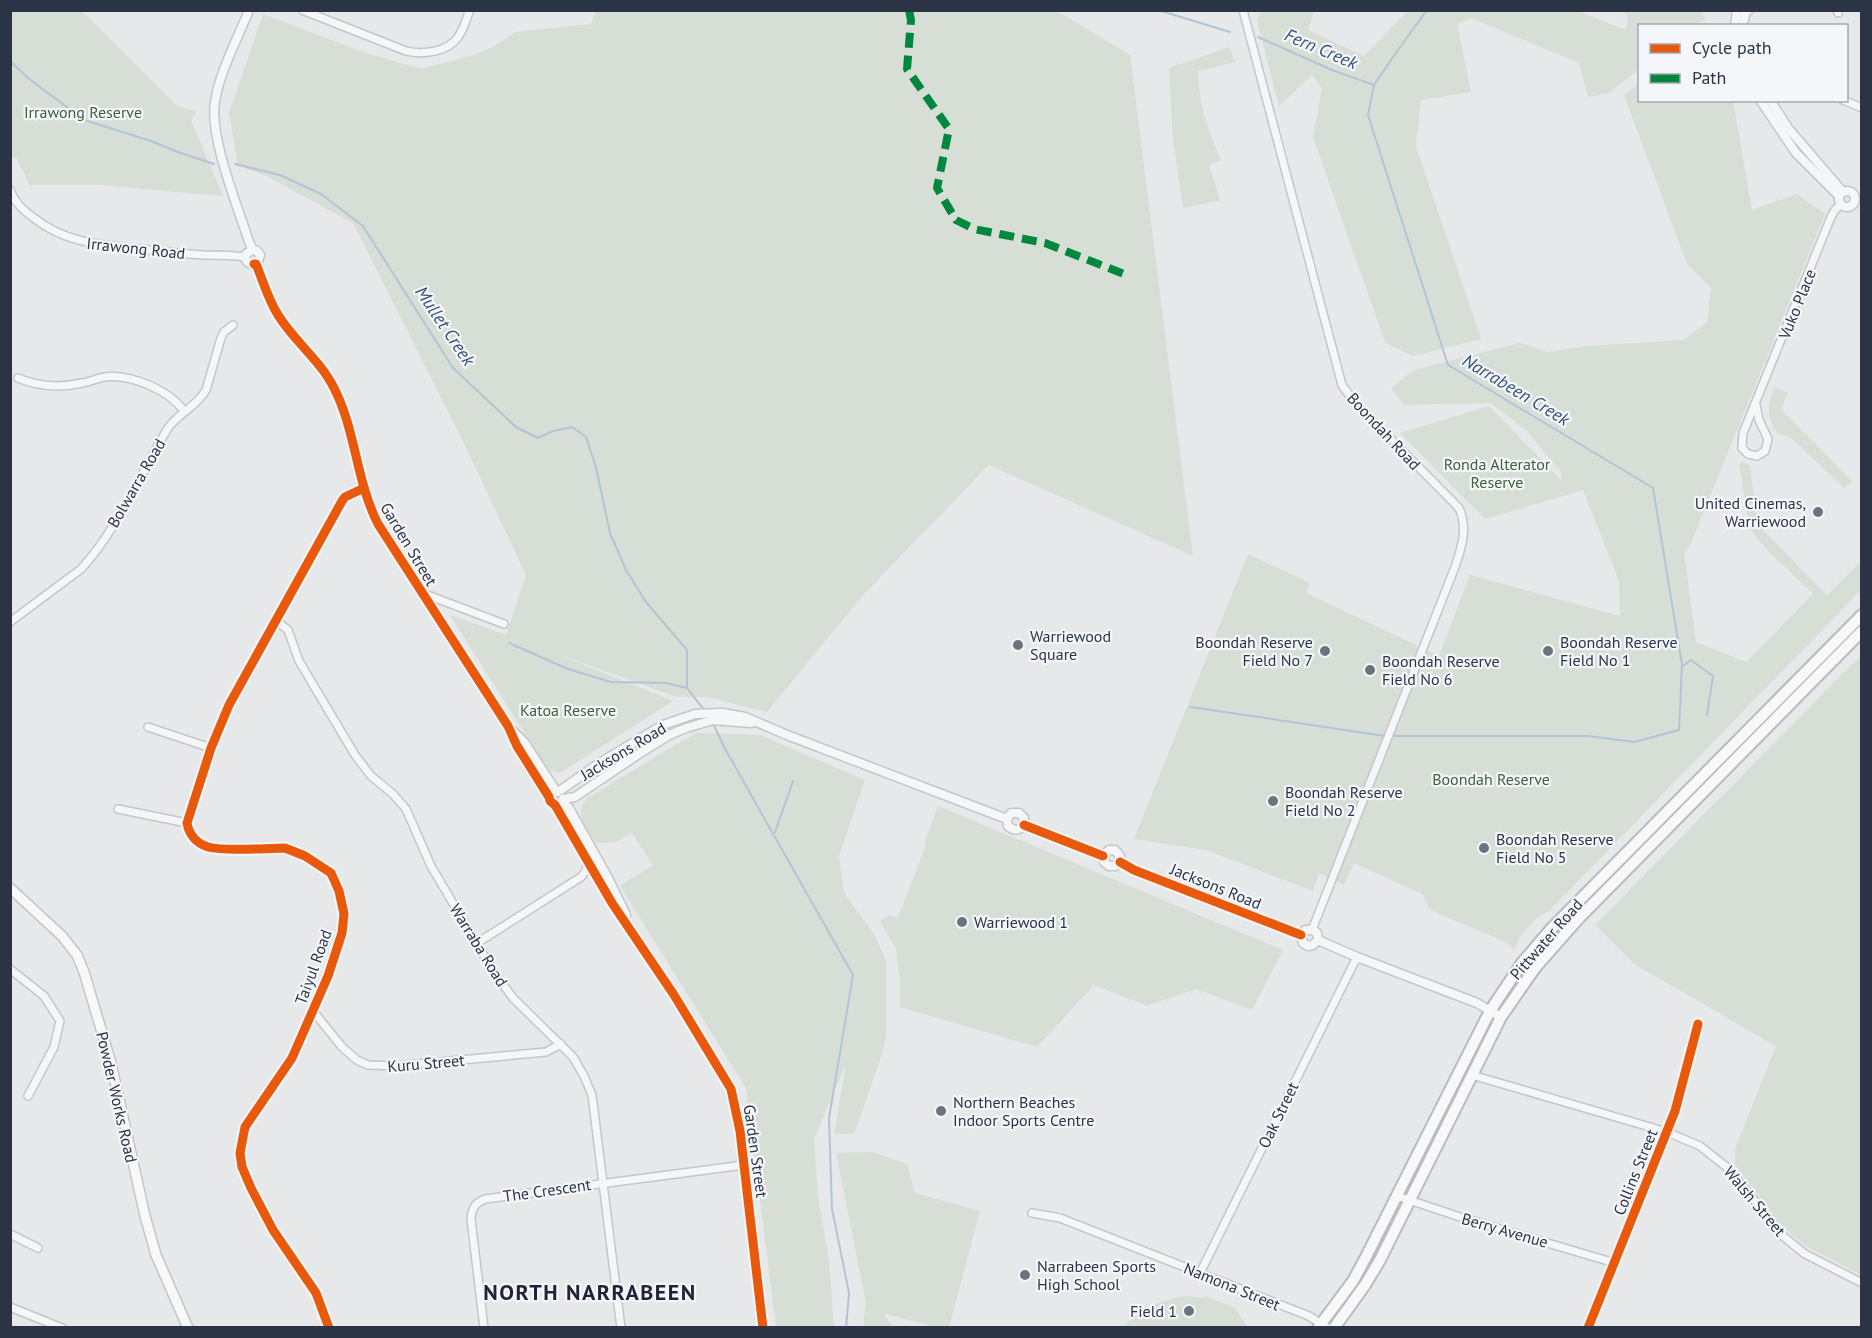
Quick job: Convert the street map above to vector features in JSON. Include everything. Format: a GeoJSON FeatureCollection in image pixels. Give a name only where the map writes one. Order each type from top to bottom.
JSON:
{"type":"FeatureCollection","features":[{"type":"Feature","properties":{"kind":"highway","name":"Pittwater Road"},"geometry":{"type":"LineString","coordinates":[[1323,1326],[1353,1281],[1490,1011],[1522,963],[1551,929],[1862,615]]}},
{"type":"Feature","properties":{"kind":"highway","name":"Pittwater Road"},"geometry":{"type":"LineString","coordinates":[[1334,1328],[1365,1286],[1501,1017],[1535,968],[1562,936],[1862,631]]}},
{"type":"Feature","properties":{"kind":"main road","name":"Powder Works Road"},"geometry":{"type":"LineString","coordinates":[[12,893],[62,936],[76,955],[84,972],[111,1063],[145,1216],[156,1255],[188,1328]]}},
{"type":"Feature","properties":{"kind":"street"},"geometry":{"type":"LineString","coordinates":[[249,10],[218,89],[214,113],[225,170],[253,250],[260,255],[260,260],[256,264],[249,264],[245,257],[253,250]]}},
{"type":"Feature","properties":{"kind":"street"},"geometry":{"type":"LineString","coordinates":[[302,10],[417,53],[445,47],[457,39],[470,10]]}},
{"type":"Feature","properties":{"kind":"street","name":"Boondah Road"},"geometry":{"type":"LineString","coordinates":[[1243,10],[1342,385],[1354,402],[1459,508],[1465,520],[1460,554],[1312,930]]}},
{"type":"Feature","properties":{"kind":"street"},"geometry":{"type":"LineString","coordinates":[[1736,24],[1744,11]]}},
{"type":"Feature","properties":{"kind":"street"},"geometry":{"type":"LineString","coordinates":[[1761,102],[1796,153],[1841,198]]}},
{"type":"Feature","properties":{"kind":"street"},"geometry":{"type":"LineString","coordinates":[[1771,102],[1788,128],[1848,207],[1854,203]]}},
{"type":"Feature","properties":{"kind":"street"},"geometry":{"type":"LineString","coordinates":[[1848,102],[1862,108]]}},
{"type":"Feature","properties":{"kind":"street","name":"Irrawong Road"},"geometry":{"type":"LineString","coordinates":[[10,190],[12,200],[43,226],[66,238],[90,244],[163,252],[245,257]]}},
{"type":"Feature","properties":{"kind":"street"},"geometry":{"type":"LineString","coordinates":[[1841,198],[1846,191],[1852,193],[1854,203],[1862,210]]}},
{"type":"Feature","properties":{"kind":"street","name":"Vuko Place"},"geometry":{"type":"LineString","coordinates":[[1756,405],[1759,420],[1768,439],[1765,451],[1757,456],[1745,453],[1741,444],[1750,415],[1831,217],[1841,198]]}},
{"type":"Feature","properties":{"kind":"street","name":"Garden Street"},"geometry":{"type":"LineString","coordinates":[[256,264],[268,297],[278,316],[322,368],[338,394],[352,436],[368,505],[378,524],[508,726],[524,742],[557,797],[588,861],[612,903],[674,995],[731,1089],[737,1108],[763,1328]]}},
{"type":"Feature","properties":{"kind":"street","name":"Bolwarra Road"},"geometry":{"type":"LineString","coordinates":[[10,622],[81,569],[91,558],[168,428],[202,397],[221,338],[224,332],[233,325]]}},
{"type":"Feature","properties":{"kind":"street"},"geometry":{"type":"LineString","coordinates":[[18,378],[39,385],[61,386],[104,377],[121,378],[135,381],[170,397],[184,411]]}},
{"type":"Feature","properties":{"kind":"street"},"geometry":{"type":"LineString","coordinates":[[118,809],[187,823],[211,748],[229,705],[342,501],[345,497],[363,488]]}},
{"type":"Feature","properties":{"kind":"street"},"geometry":{"type":"LineString","coordinates":[[421,593],[504,624]]}},
{"type":"Feature","properties":{"kind":"street","name":"Warraba Road"},"geometry":{"type":"LineString","coordinates":[[275,620],[288,630],[299,661],[355,755],[371,776],[393,794],[406,809],[431,866],[493,971],[513,998],[561,1044],[584,1076],[592,1095],[621,1328]]}},
{"type":"Feature","properties":{"kind":"street","name":"Jacksons Road"},"geometry":{"type":"LineString","coordinates":[[557,797],[598,764],[663,725],[695,714],[760,723],[1007,819]]}},
{"type":"Feature","properties":{"kind":"street","name":"Jacksons Road"},"geometry":{"type":"LineString","coordinates":[[557,797],[575,797],[669,735],[702,722],[724,717]]}},
{"type":"Feature","properties":{"kind":"street"},"geometry":{"type":"LineString","coordinates":[[148,727],[211,748]]}},
{"type":"Feature","properties":{"kind":"street","name":"Garden Street"},"geometry":{"type":"LineString","coordinates":[[557,797],[569,808],[608,878],[635,935]]}},
{"type":"Feature","properties":{"kind":"street"},"geometry":{"type":"LineString","coordinates":[[569,808],[575,797]]}},
{"type":"Feature","properties":{"kind":"street"},"geometry":{"type":"LineString","coordinates":[[1011,813],[1019,813],[1024,818],[1024,825],[1014,830],[1008,826],[1007,819],[1011,813]]}},
{"type":"Feature","properties":{"kind":"street","name":"Taiyul Road"},"geometry":{"type":"LineString","coordinates":[[187,823],[189,833],[206,846],[220,849],[285,848],[305,856],[331,873],[339,891],[344,914],[342,933],[328,976],[292,1058],[245,1127],[240,1153],[242,1167],[251,1188],[273,1230],[316,1293],[329,1328]]}},
{"type":"Feature","properties":{"kind":"street"},"geometry":{"type":"LineString","coordinates":[[1024,825],[1103,856]]}},
{"type":"Feature","properties":{"kind":"street"},"geometry":{"type":"LineString","coordinates":[[1115,850],[1120,856],[1120,862],[1115,866],[1109,866],[1104,862],[1103,856],[1106,851],[1115,850]]}},
{"type":"Feature","properties":{"kind":"street"},"geometry":{"type":"LineString","coordinates":[[477,943],[581,877],[588,861]]}},
{"type":"Feature","properties":{"kind":"street","name":"Jacksons Road"},"geometry":{"type":"LineString","coordinates":[[1120,862],[1134,870],[1301,935]]}},
{"type":"Feature","properties":{"kind":"street"},"geometry":{"type":"LineString","coordinates":[[581,877],[600,879]]}},
{"type":"Feature","properties":{"kind":"street"},"geometry":{"type":"LineString","coordinates":[[1305,930],[1312,930],[1317,933],[1318,940],[1308,946],[1303,943],[1301,935],[1305,930]]}},
{"type":"Feature","properties":{"kind":"street"},"geometry":{"type":"LineString","coordinates":[[1318,940],[1477,1003],[1501,1017]]}},
{"type":"Feature","properties":{"kind":"street","name":"Oak Street"},"geometry":{"type":"LineString","coordinates":[[1200,1273],[1357,957]]}},
{"type":"Feature","properties":{"kind":"street"},"geometry":{"type":"LineString","coordinates":[[10,969],[44,996],[60,1021],[54,1047],[28,1096]]}},
{"type":"Feature","properties":{"kind":"street","name":"Kuru Street"},"geometry":{"type":"LineString","coordinates":[[313,1011],[342,1047],[357,1060],[368,1065],[397,1066],[546,1052],[561,1044]]}},
{"type":"Feature","properties":{"kind":"street","name":"Collins Street"},"geometry":{"type":"LineString","coordinates":[[1588,1328],[1675,1111],[1698,1024]]}},
{"type":"Feature","properties":{"kind":"street","name":"Walsh Street"},"geometry":{"type":"LineString","coordinates":[[1472,1075],[1667,1132],[1700,1146],[1722,1163],[1744,1186],[1784,1237],[1805,1254],[1862,1283]]}},
{"type":"Feature","properties":{"kind":"street","name":"The Crescent"},"geometry":{"type":"LineString","coordinates":[[484,1328],[471,1219],[474,1206],[485,1199],[744,1165]]}},
{"type":"Feature","properties":{"kind":"street","name":"Berry Avenue"},"geometry":{"type":"LineString","coordinates":[[1396,1196],[1615,1263]]}},
{"type":"Feature","properties":{"kind":"street","name":"Namona Street"},"geometry":{"type":"LineString","coordinates":[[1032,1213],[1060,1218],[1200,1273],[1323,1326]]}},
{"type":"Feature","properties":{"kind":"street"},"geometry":{"type":"LineString","coordinates":[[10,1234],[38,1248]]}},
{"type":"Feature","properties":{"kind":"street"},"geometry":{"type":"LineString","coordinates":[[10,1307],[62,1328]]}},
{"type":"Feature","properties":{"kind":"green space","name":"Irrawong Reserve"},"geometry":{"type":"Polygon","coordinates":[[[11,10],[82,11],[177,106],[197,111],[191,120],[223,196],[99,185],[30,185],[17,159],[11,156],[11,10]]]}},
{"type":"Feature","properties":{"kind":"green space","name":"Katoa Reserve"},"geometry":{"type":"Polygon","coordinates":[[[596,11],[1057,11],[1130,55],[1193,556],[989,465],[863,595],[767,712],[708,697],[677,697],[555,653],[673,701],[560,773],[548,770],[450,615],[506,635],[526,575],[462,439],[353,223],[268,177],[238,165],[229,113],[263,14],[365,53],[422,69],[477,54],[515,32],[591,24],[596,11]]]}},
{"type":"Feature","properties":{"kind":"green space"},"geometry":{"type":"Polygon","coordinates":[[[1261,11],[1314,11],[1308,30],[1364,56],[1408,11],[1577,11],[1626,30],[1628,17],[1624,11],[1699,11],[1706,18],[1697,24],[1638,24],[1638,70],[1609,93],[1588,97],[1579,63],[1471,18],[1457,24],[1471,92],[1421,100],[1416,146],[1481,339],[1412,356],[1385,342],[1313,137],[1322,88],[1312,75],[1279,106],[1257,21],[1261,11]]]}},
{"type":"Feature","properties":{"kind":"green space"},"geometry":{"type":"Polygon","coordinates":[[[1229,47],[1235,62],[1198,71],[1205,117],[1221,160],[1209,165],[1220,200],[1183,208],[1173,140],[1169,68],[1229,47]]]}},
{"type":"Feature","properties":{"kind":"green space"},"geometry":{"type":"Polygon","coordinates":[[[1638,85],[1638,102],[1733,102],[1752,210],[1797,194],[1825,214],[1689,548],[1684,552],[1696,642],[1746,662],[1813,594],[1768,551],[1750,529],[1739,465],[1743,461],[1750,467],[1758,525],[1827,595],[1861,561],[1861,590],[1549,911],[1529,926],[1520,937],[1514,950],[1506,942],[1430,910],[1422,894],[1354,863],[1344,885],[1319,873],[1313,891],[1206,850],[1134,839],[1248,554],[1310,583],[1306,593],[1439,656],[1470,575],[1620,616],[1619,581],[1583,490],[1485,519],[1400,433],[1489,406],[1562,481],[1561,472],[1527,431],[1491,403],[1404,405],[1391,388],[1414,370],[1520,343],[1548,352],[1587,346],[1684,340],[1707,322],[1711,288],[1687,264],[1624,95],[1638,85]]]}},
{"type":"Feature","properties":{"kind":"green space"},"geometry":{"type":"Polygon","coordinates":[[[1775,387],[1788,393],[1781,409],[1852,481],[1844,488],[1790,437],[1778,434],[1771,422],[1769,411],[1775,387]]]}},
{"type":"Feature","properties":{"kind":"green space"},"geometry":{"type":"Polygon","coordinates":[[[1861,655],[1861,1275],[1806,1246],[1794,1237],[1780,1223],[1735,1165],[1735,1149],[1776,1046],[1634,964],[1595,925],[1861,655]]]}},
{"type":"Feature","properties":{"kind":"green space"},"geometry":{"type":"Polygon","coordinates":[[[697,733],[760,735],[865,780],[839,856],[844,893],[874,934],[886,960],[886,1036],[854,1134],[834,1134],[846,1064],[814,1139],[818,1196],[829,1261],[834,1327],[776,1327],[746,1088],[620,886],[653,865],[632,833],[616,842],[596,843],[581,816],[583,804],[587,798],[697,733]]]}},
{"type":"Feature","properties":{"kind":"green space"},"geometry":{"type":"Polygon","coordinates":[[[938,806],[1283,950],[1252,1010],[1196,989],[1147,1006],[1094,985],[1037,1047],[900,1007],[896,949],[880,921],[889,915],[898,918],[926,845],[924,844],[938,806]]]}},
{"type":"Feature","properties":{"kind":"green space"},"geometry":{"type":"Polygon","coordinates":[[[872,1152],[907,1164],[915,1193],[980,1211],[949,1327],[935,1327],[883,1313],[893,1327],[863,1327],[866,1303],[836,1153],[872,1152]]]}},
{"type":"Feature","properties":{"kind":"green space","name":"Field 1"},"geometry":{"type":"Polygon","coordinates":[[[1189,1296],[1204,1298],[1206,1296],[1235,1308],[1247,1327],[1123,1327],[1137,1314],[1153,1305],[1189,1296]]]}},
{"type":"Feature","properties":{"kind":"waterway","name":"Fern Creek"},"geometry":{"type":"LineString","coordinates":[[1158,10],[1230,32]]}},
{"type":"Feature","properties":{"kind":"waterway","name":"Narrabeen Creek"},"geometry":{"type":"LineString","coordinates":[[1391,736],[1588,736],[1634,742],[1679,730],[1682,665],[1653,488],[1448,365],[1368,115],[1374,85],[1427,10]]}},
{"type":"Feature","properties":{"kind":"waterway","name":"Fern Creek"},"geometry":{"type":"LineString","coordinates":[[1258,37],[1332,70],[1374,85]]}},
{"type":"Feature","properties":{"kind":"waterway","name":"Mullet Creek"},"geometry":{"type":"LineString","coordinates":[[10,61],[28,78],[84,120],[214,164]]}},
{"type":"Feature","properties":{"kind":"waterway","name":"Mullet Creek"},"geometry":{"type":"LineString","coordinates":[[235,164],[280,175],[321,194],[363,226],[453,368],[516,427],[538,438],[553,431],[572,427],[586,437],[596,467],[610,533],[626,570],[646,602],[687,650],[687,688],[705,711]]}},
{"type":"Feature","properties":{"kind":"waterway"},"geometry":{"type":"LineString","coordinates":[[509,643],[568,669],[611,682],[666,683],[687,688]]}},
{"type":"Feature","properties":{"kind":"waterway","name":"Narrabeen Creek"},"geometry":{"type":"LineString","coordinates":[[1684,665],[1691,660],[1713,676],[1707,715]]}},
{"type":"Feature","properties":{"kind":"waterway","name":"Narrabeen Creek"},"geometry":{"type":"LineString","coordinates":[[1191,707],[1385,736]]}},
{"type":"Feature","properties":{"kind":"waterway"},"geometry":{"type":"LineString","coordinates":[[713,723],[724,747],[853,975],[829,1118],[832,1209],[849,1293],[846,1328]]}},
{"type":"Feature","properties":{"kind":"waterway"},"geometry":{"type":"LineString","coordinates":[[775,832],[793,781]]}},
{"type":"Feature","properties":{"kind":"marked path"},"geometry":{"type":"LineString","coordinates":[[909,10],[911,20],[907,69],[949,129],[937,188],[956,220],[974,229],[1045,243],[1129,276]]}},
{"type":"Feature","properties":{"kind":"cycle path"},"geometry":{"type":"LineString","coordinates":[[254,264],[256,264],[278,315],[322,368],[334,388],[347,421],[365,491],[378,524],[508,726],[517,746],[550,801],[555,805],[612,903],[674,995],[731,1089],[740,1131],[763,1328]]}},
{"type":"Feature","properties":{"kind":"cycle path"},"geometry":{"type":"LineString","coordinates":[[329,1328],[316,1293],[273,1230],[251,1188],[242,1167],[240,1153],[245,1127],[292,1058],[328,976],[342,933],[344,914],[339,891],[331,873],[305,856],[285,848],[235,850],[208,847],[194,838],[187,823],[211,748],[229,705],[342,501],[345,497],[364,488]]}},
{"type":"Feature","properties":{"kind":"cycle path"},"geometry":{"type":"LineString","coordinates":[[1024,825],[1103,856]]}},
{"type":"Feature","properties":{"kind":"cycle path"},"geometry":{"type":"LineString","coordinates":[[1120,862],[1134,870],[1301,935]]}},
{"type":"Feature","properties":{"kind":"cycle path"},"geometry":{"type":"LineString","coordinates":[[1588,1328],[1675,1111],[1698,1024]]}},
{"type":"Feature","properties":{"kind":"place","name":"United Cinemas, Warriewood"},"geometry":{"type":"Point","coordinates":[1818,512]}},
{"type":"Feature","properties":{"kind":"place","name":"Warriewood Square"},"geometry":{"type":"Point","coordinates":[1018,645]}},
{"type":"Feature","properties":{"kind":"place","name":"Boondah Reserve Field No 7"},"geometry":{"type":"Point","coordinates":[1325,651]}},
{"type":"Feature","properties":{"kind":"place","name":"Boondah Reserve Field No 1"},"geometry":{"type":"Point","coordinates":[1548,651]}},
{"type":"Feature","properties":{"kind":"place","name":"Boondah Reserve Field No 6"},"geometry":{"type":"Point","coordinates":[1370,670]}},
{"type":"Feature","properties":{"kind":"place","name":"Boondah Reserve Field No 2"},"geometry":{"type":"Point","coordinates":[1273,801]}},
{"type":"Feature","properties":{"kind":"place","name":"Boondah Reserve Field No 5"},"geometry":{"type":"Point","coordinates":[1484,848]}},
{"type":"Feature","properties":{"kind":"place","name":"Warriewood 1"},"geometry":{"type":"Point","coordinates":[962,922]}},
{"type":"Feature","properties":{"kind":"place","name":"Northern Beaches Indoor Sports Centre"},"geometry":{"type":"Point","coordinates":[941,1111]}},
{"type":"Feature","properties":{"kind":"place","name":"Narrabeen Sports High School"},"geometry":{"type":"Point","coordinates":[1025,1275]}},
{"type":"Feature","properties":{"kind":"place","name":"Field 1"},"geometry":{"type":"Point","coordinates":[1189,1311]}},
{"type":"Feature","properties":{"kind":"district","name":"NORTH NARRABEEN"},"geometry":{"type":"Point","coordinates":[590,1292]}},
{"type":"Feature","properties":{"kind":"park label","name":"Ronda Alterator Reserve"},"geometry":{"type":"Point","coordinates":[1497,473]}},
{"type":"Feature","properties":{"kind":"park label","name":"Boondah Reserve"},"geometry":{"type":"Point","coordinates":[1491,779]}}]}
